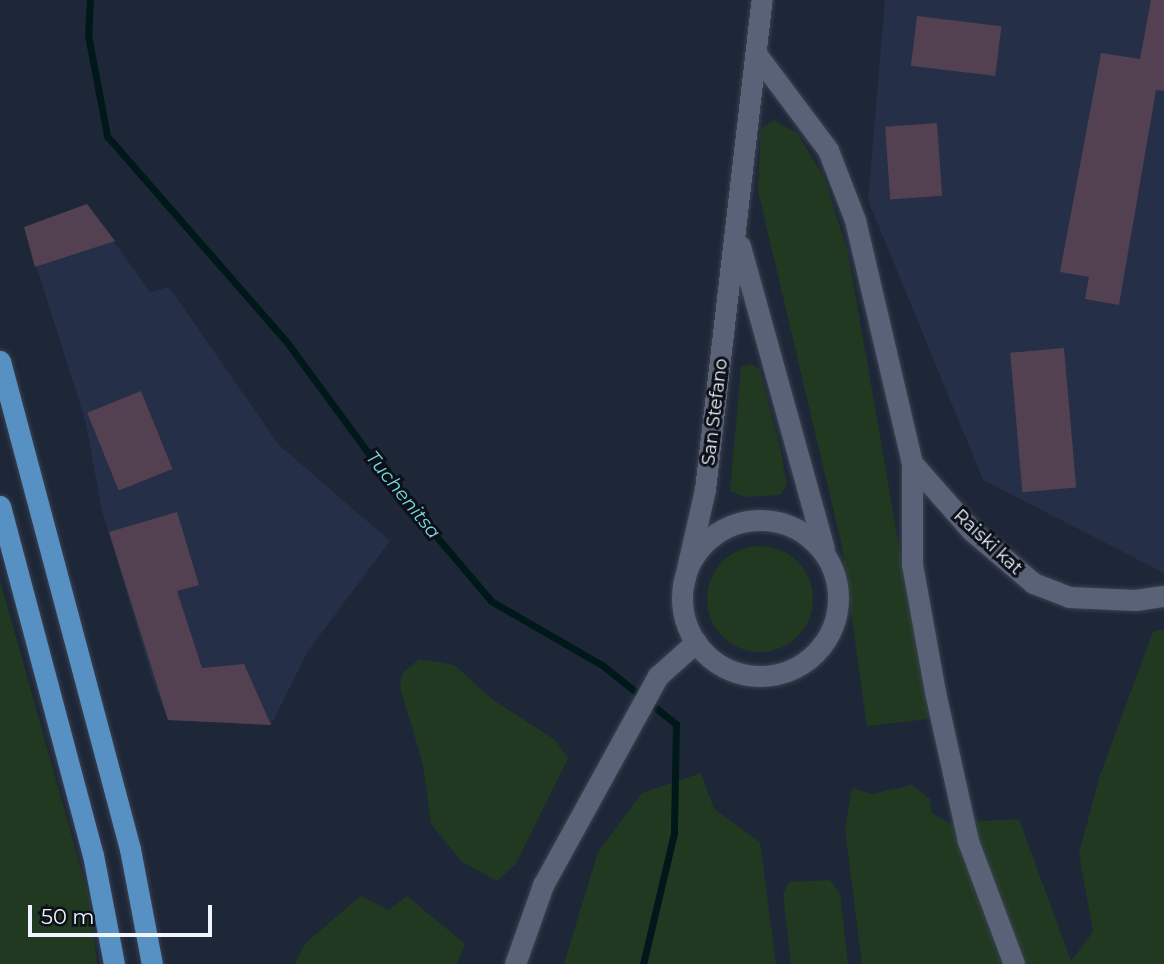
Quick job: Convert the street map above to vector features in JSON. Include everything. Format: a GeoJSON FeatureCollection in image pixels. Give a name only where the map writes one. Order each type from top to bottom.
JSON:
{"type":"FeatureCollection","features":[{"type":"Feature","properties":{"kind":"main road"},"geometry":{"type":"LineString","coordinates":[[0,361],[130,849],[152,964]]}},
{"type":"Feature","properties":{"kind":"main road"},"geometry":{"type":"LineString","coordinates":[[0,506],[93,855],[114,964]]}},
{"type":"Feature","properties":{"kind":"street","name":"San Stefano"},"geometry":{"type":"LineString","coordinates":[[683,586],[705,489],[738,237],[762,0]]}},
{"type":"Feature","properties":{"kind":"street"},"geometry":{"type":"LineString","coordinates":[[757,55],[828,150],[844,185],[912,463],[912,564],[935,692],[968,841],[1014,964]]}},
{"type":"Feature","properties":{"kind":"street","name":"San Stefano"},"geometry":{"type":"LineString","coordinates":[[738,237],[825,554]]}},
{"type":"Feature","properties":{"kind":"street","name":"Raiski kat"},"geometry":{"type":"LineString","coordinates":[[912,463],[972,531],[1033,583],[1069,597],[1135,600],[1164,596]]}},
{"type":"Feature","properties":{"kind":"street"},"geometry":{"type":"LineString","coordinates":[[743,522],[789,525],[825,554],[839,594],[836,615],[829,635],[799,665],[780,673],[738,673],[719,664],[696,642],[684,615],[683,586],[703,544],[743,522]]}},
{"type":"Feature","properties":{"kind":"street"},"geometry":{"type":"LineString","coordinates":[[515,964],[543,885],[653,685],[696,642]]}},
{"type":"Feature","properties":{"kind":"shaded area"},"geometry":{"type":"Polygon","coordinates":[[[885,0],[1164,0],[1164,573],[983,480],[868,200],[885,0]]]}},
{"type":"Feature","properties":{"kind":"shaded area"},"geometry":{"type":"Polygon","coordinates":[[[87,204],[150,292],[169,287],[279,445],[390,541],[308,651],[271,725],[168,720],[153,682],[101,507],[86,423],[24,227],[87,204]]]}},
{"type":"Feature","properties":{"kind":"green space"},"geometry":{"type":"Polygon","coordinates":[[[774,120],[797,133],[824,177],[848,252],[929,719],[867,726],[841,542],[758,191],[761,129],[774,120]]]}},
{"type":"Feature","properties":{"kind":"green space"},"geometry":{"type":"Polygon","coordinates":[[[750,364],[760,369],[780,447],[787,485],[780,495],[745,497],[730,491],[741,367],[750,364]]]}},
{"type":"Feature","properties":{"kind":"green space"},"geometry":{"type":"Polygon","coordinates":[[[760,546],[780,550],[797,562],[809,579],[813,599],[809,619],[797,636],[780,648],[760,652],[740,648],[723,636],[711,619],[707,599],[711,579],[723,562],[740,550],[760,546]]]}},
{"type":"Feature","properties":{"kind":"green space"},"geometry":{"type":"Polygon","coordinates":[[[0,580],[90,901],[97,964],[0,964],[0,580]]]}},
{"type":"Feature","properties":{"kind":"green space"},"geometry":{"type":"Polygon","coordinates":[[[1164,629],[1164,964],[862,964],[845,829],[852,788],[872,794],[912,785],[930,799],[932,813],[949,823],[1019,819],[1071,961],[1093,932],[1079,853],[1100,775],[1153,632],[1164,629]]]}},
{"type":"Feature","properties":{"kind":"green space"},"geometry":{"type":"Polygon","coordinates":[[[419,659],[454,665],[492,699],[555,740],[568,758],[516,864],[497,881],[461,861],[431,824],[423,764],[400,688],[402,674],[419,659]]]}},
{"type":"Feature","properties":{"kind":"green space"},"geometry":{"type":"Polygon","coordinates":[[[701,773],[714,809],[760,842],[776,964],[564,964],[598,852],[642,793],[701,773]]]}},
{"type":"Feature","properties":{"kind":"green space"},"geometry":{"type":"Polygon","coordinates":[[[830,880],[840,894],[848,964],[791,964],[783,894],[789,882],[830,880]]]}},
{"type":"Feature","properties":{"kind":"green space"},"geometry":{"type":"Polygon","coordinates":[[[360,896],[389,910],[407,896],[465,944],[457,964],[295,964],[305,944],[360,896]]]}},
{"type":"Feature","properties":{"kind":"building"},"geometry":{"type":"Polygon","coordinates":[[[1151,0],[1164,0],[1164,91],[1156,90],[1119,305],[1085,299],[1089,277],[1060,272],[1101,53],[1140,59],[1151,0]]]}},
{"type":"Feature","properties":{"kind":"building"},"geometry":{"type":"Polygon","coordinates":[[[917,16],[1001,26],[995,76],[911,66],[917,16]]]}},
{"type":"Feature","properties":{"kind":"building"},"geometry":{"type":"Polygon","coordinates":[[[937,123],[942,196],[890,199],[885,127],[937,123]]]}},
{"type":"Feature","properties":{"kind":"building"},"geometry":{"type":"Polygon","coordinates":[[[87,204],[115,241],[35,267],[24,227],[87,204]]]}},
{"type":"Feature","properties":{"kind":"building"},"geometry":{"type":"Polygon","coordinates":[[[1064,348],[1076,487],[1022,492],[1010,353],[1064,348]]]}},
{"type":"Feature","properties":{"kind":"building"},"geometry":{"type":"Polygon","coordinates":[[[141,391],[172,469],[119,491],[87,413],[141,391]]]}},
{"type":"Feature","properties":{"kind":"building"},"geometry":{"type":"Polygon","coordinates":[[[177,512],[199,585],[177,591],[202,668],[244,664],[271,725],[168,720],[109,532],[177,512]]]}},
{"type":"Feature","properties":{"kind":"waterway","name":"Tuchenitsa"},"geometry":{"type":"LineString","coordinates":[[90,0],[88,35],[107,136],[286,341],[386,477],[491,601],[602,665],[676,724],[674,833],[643,964]]}}]}
